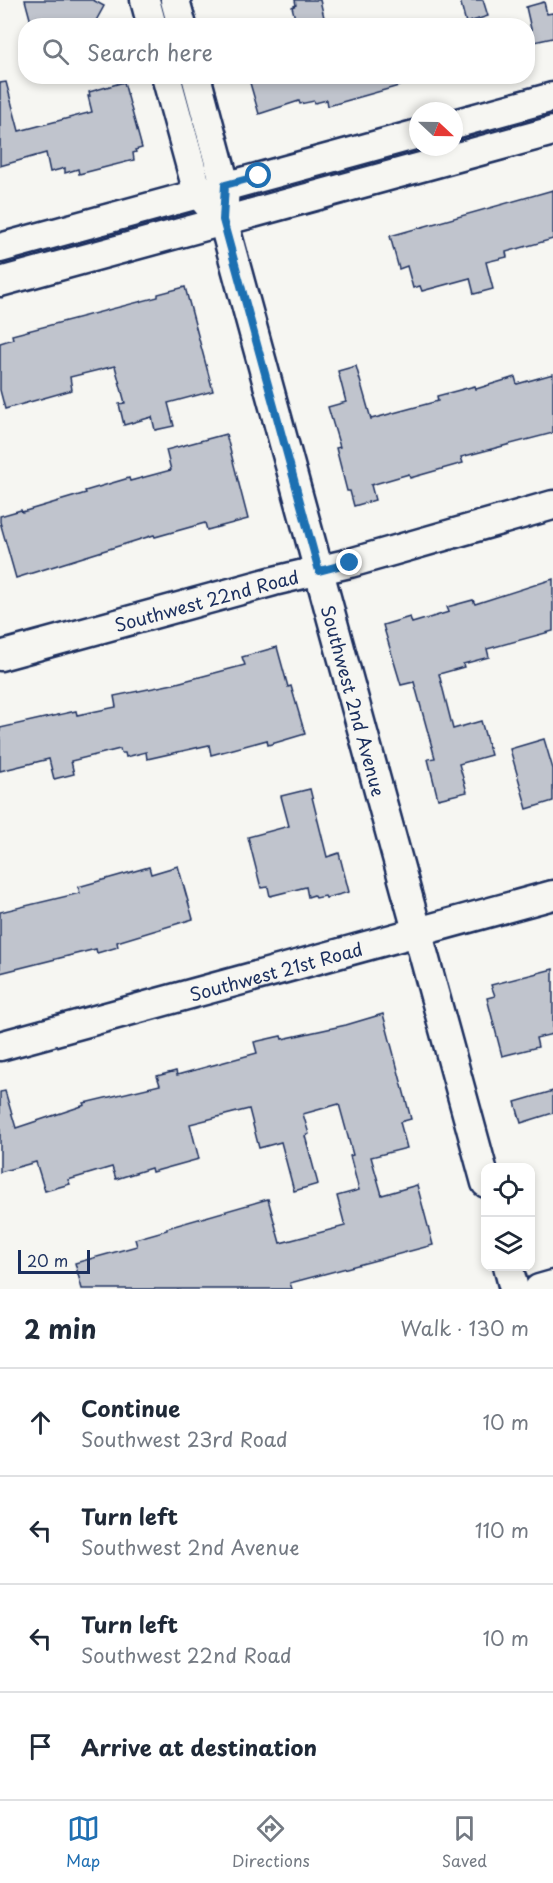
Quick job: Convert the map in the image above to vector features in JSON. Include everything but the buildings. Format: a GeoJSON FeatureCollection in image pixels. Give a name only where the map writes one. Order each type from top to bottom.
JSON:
{"type":"FeatureCollection","features":[{"type":"Feature","properties":{"kind":"street"},"geometry":{"type":"LineString","coordinates":[[145,0],[150,18]]}},
{"type":"Feature","properties":{"kind":"street"},"geometry":{"type":"LineString","coordinates":[[175,0],[180,18]]}},
{"type":"Feature","properties":{"kind":"street","name":"Southwest 2nd Avenue"},"geometry":{"type":"LineString","coordinates":[[168,84],[198,193],[223,220]]}},
{"type":"Feature","properties":{"kind":"street","name":"Southwest 2nd Avenue"},"geometry":{"type":"LineString","coordinates":[[198,84],[225,185],[223,220],[481,1165]]}},
{"type":"Feature","properties":{"kind":"street"},"geometry":{"type":"LineString","coordinates":[[463,122],[553,98]]}},
{"type":"Feature","properties":{"kind":"street"},"geometry":{"type":"LineString","coordinates":[[0,282],[553,131]]}},
{"type":"Feature","properties":{"kind":"street"},"geometry":{"type":"LineString","coordinates":[[0,248],[409,136]]}},
{"type":"Feature","properties":{"kind":"street","name":"Southwest 22nd Road"},"geometry":{"type":"LineString","coordinates":[[0,656],[274,581],[319,571],[553,505]]}},
{"type":"Feature","properties":{"kind":"street","name":"Southwest 21st Road"},"geometry":{"type":"LineString","coordinates":[[0,1046],[553,895]]}},
{"type":"Feature","properties":{"kind":"street"},"geometry":{"type":"LineString","coordinates":[[509,1271],[514,1289]]}},
{"type":"Feature","properties":{"kind":"street"},"geometry":{"type":"LineString","coordinates":[[539,1289],[553,1285]]}},
{"type":"Feature","properties":{"kind":"route"},"geometry":{"type":"LineString","coordinates":[[259,176],[225,185],[223,220],[319,571],[350,563]]}}]}
